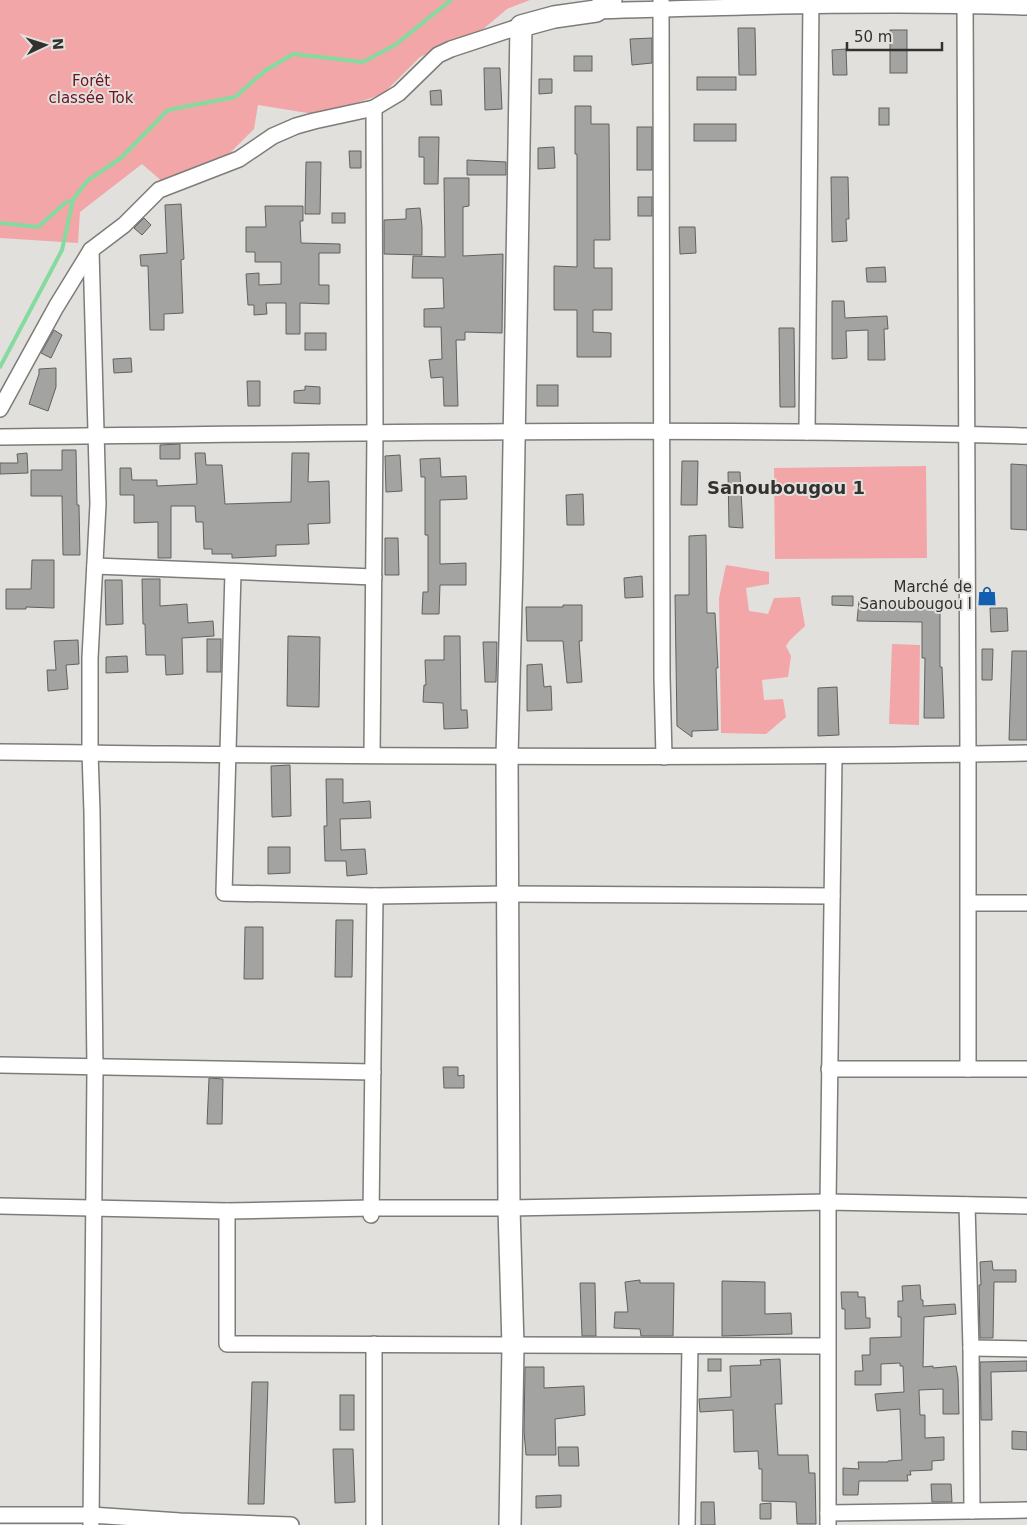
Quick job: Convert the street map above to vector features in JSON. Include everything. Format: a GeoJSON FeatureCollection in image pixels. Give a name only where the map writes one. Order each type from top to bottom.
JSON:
{"type":"FeatureCollection","features":[{"type":"Feature","properties":{"kind":"street"},"geometry":{"type":"LineString","coordinates":[[807,432],[811,3]]}},
{"type":"Feature","properties":{"kind":"street"},"geometry":{"type":"LineString","coordinates":[[965,3],[968,1069]]}},
{"type":"Feature","properties":{"kind":"street"},"geometry":{"type":"LineString","coordinates":[[0,409],[56,307],[91,250],[124,225],[158,190],[239,159],[273,136],[296,126],[374,108],[399,93],[438,55],[451,49],[521,26],[603,6],[965,3],[1027,7]]}},
{"type":"Feature","properties":{"kind":"street"},"geometry":{"type":"LineString","coordinates":[[661,5],[662,676],[664,757]]}},
{"type":"Feature","properties":{"kind":"street"},"geometry":{"type":"LineString","coordinates":[[510,1525],[513,1346],[509,1208],[507,756],[515,431],[521,26]]}},
{"type":"Feature","properties":{"kind":"street"},"geometry":{"type":"LineString","coordinates":[[372,755],[375,432],[374,108]]}},
{"type":"Feature","properties":{"kind":"street"},"geometry":{"type":"LineString","coordinates":[[91,250],[98,504],[90,658],[95,1066],[91,1520]]}},
{"type":"Feature","properties":{"kind":"street"},"geometry":{"type":"LineString","coordinates":[[0,437],[515,431],[807,432],[1027,436]]}},
{"type":"Feature","properties":{"kind":"street"},"geometry":{"type":"LineString","coordinates":[[95,566],[374,577]]}},
{"type":"Feature","properties":{"kind":"street"},"geometry":{"type":"LineString","coordinates":[[233,572],[224,893],[375,896],[508,894],[832,896]]}},
{"type":"Feature","properties":{"kind":"street"},"geometry":{"type":"LineString","coordinates":[[0,752],[664,757],[1027,753]]}},
{"type":"Feature","properties":{"kind":"street"},"geometry":{"type":"LineString","coordinates":[[834,756],[829,1069],[828,1519],[1027,1510]]}},
{"type":"Feature","properties":{"kind":"street"},"geometry":{"type":"LineString","coordinates":[[371,1212],[375,896]]}},
{"type":"Feature","properties":{"kind":"street"},"geometry":{"type":"LineString","coordinates":[[969,903],[1027,903]]}},
{"type":"Feature","properties":{"kind":"street"},"geometry":{"type":"LineString","coordinates":[[0,1065],[373,1072]]}},
{"type":"Feature","properties":{"kind":"street"},"geometry":{"type":"LineString","coordinates":[[829,1069],[1027,1069]]}},
{"type":"Feature","properties":{"kind":"street"},"geometry":{"type":"LineString","coordinates":[[0,1206],[371,1212],[828,1202],[1027,1206]]}},
{"type":"Feature","properties":{"kind":"street"},"geometry":{"type":"LineString","coordinates":[[967,1205],[971,1348],[972,1511]]}},
{"type":"Feature","properties":{"kind":"street"},"geometry":{"type":"LineString","coordinates":[[228,1211],[227,1344],[827,1346]]}},
{"type":"Feature","properties":{"kind":"street"},"geometry":{"type":"LineString","coordinates":[[374,1344],[374,1525]]}},
{"type":"Feature","properties":{"kind":"street"},"geometry":{"type":"LineString","coordinates":[[688,1525],[690,1346]]}},
{"type":"Feature","properties":{"kind":"street"},"geometry":{"type":"LineString","coordinates":[[971,1348],[1027,1349]]}},
{"type":"Feature","properties":{"kind":"street"},"geometry":{"type":"LineString","coordinates":[[0,1514],[91,1520],[291,1525]]}},
{"type":"Feature","properties":{"kind":"green space","name":"Forêt classée Tok"},"geometry":{"type":"Polygon","coordinates":[[[0,0],[530,0],[507,9],[482,30],[420,57],[383,94],[320,115],[258,105],[254,129],[229,154],[164,183],[142,164],[80,212],[78,243],[0,238],[0,0]]]}},
{"type":"Feature","properties":{"kind":"green space"},"geometry":{"type":"Polygon","coordinates":[[[926,466],[927,558],[775,559],[774,468],[926,466]]]}},
{"type":"Feature","properties":{"kind":"green space"},"geometry":{"type":"Polygon","coordinates":[[[726,565],[769,572],[769,584],[746,588],[749,611],[768,614],[774,598],[800,597],[805,626],[786,646],[791,656],[788,677],[762,680],[764,700],[783,699],[786,717],[766,734],[721,733],[719,598],[726,565]]]}},
{"type":"Feature","properties":{"kind":"green space"},"geometry":{"type":"Polygon","coordinates":[[[892,644],[920,645],[919,725],[889,724],[892,644]]]}},
{"type":"Feature","properties":{"kind":"building"},"geometry":{"type":"Polygon","coordinates":[[[738,28],[755,28],[756,75],[739,75],[738,28]]]}},
{"type":"Feature","properties":{"kind":"building"},"geometry":{"type":"Polygon","coordinates":[[[890,30],[907,30],[907,73],[890,73],[890,30]]]}},
{"type":"Feature","properties":{"kind":"building"},"geometry":{"type":"Polygon","coordinates":[[[652,38],[652,63],[632,65],[630,39],[652,38]]]}},
{"type":"Feature","properties":{"kind":"building"},"geometry":{"type":"Polygon","coordinates":[[[846,49],[847,75],[833,75],[832,50],[846,49]]]}},
{"type":"Feature","properties":{"kind":"building"},"geometry":{"type":"Polygon","coordinates":[[[574,56],[592,56],[592,71],[574,71],[574,56]]]}},
{"type":"Feature","properties":{"kind":"building"},"geometry":{"type":"Polygon","coordinates":[[[484,68],[500,68],[502,109],[485,110],[484,68]]]}},
{"type":"Feature","properties":{"kind":"building"},"geometry":{"type":"Polygon","coordinates":[[[697,77],[736,77],[736,90],[697,90],[697,77]]]}},
{"type":"Feature","properties":{"kind":"building"},"geometry":{"type":"Polygon","coordinates":[[[539,79],[552,79],[552,93],[539,94],[539,79]]]}},
{"type":"Feature","properties":{"kind":"building"},"geometry":{"type":"Polygon","coordinates":[[[441,90],[442,105],[431,105],[430,91],[441,90]]]}},
{"type":"Feature","properties":{"kind":"building"},"geometry":{"type":"Polygon","coordinates":[[[575,106],[591,106],[591,124],[609,124],[610,240],[594,240],[594,268],[612,268],[612,310],[593,310],[593,332],[611,333],[611,357],[577,357],[577,310],[554,310],[554,266],[577,267],[575,106]]]}},
{"type":"Feature","properties":{"kind":"building"},"geometry":{"type":"Polygon","coordinates":[[[879,108],[889,108],[889,125],[879,125],[879,108]]]}},
{"type":"Feature","properties":{"kind":"building"},"geometry":{"type":"Polygon","coordinates":[[[694,124],[736,124],[736,141],[694,141],[694,124]]]}},
{"type":"Feature","properties":{"kind":"building"},"geometry":{"type":"Polygon","coordinates":[[[637,127],[652,127],[652,170],[637,170],[637,127]]]}},
{"type":"Feature","properties":{"kind":"building"},"geometry":{"type":"Polygon","coordinates":[[[419,137],[439,137],[438,184],[424,184],[424,157],[419,157],[419,137]]]}},
{"type":"Feature","properties":{"kind":"building"},"geometry":{"type":"Polygon","coordinates":[[[554,147],[555,168],[538,169],[538,148],[554,147]]]}},
{"type":"Feature","properties":{"kind":"building"},"geometry":{"type":"Polygon","coordinates":[[[349,151],[361,151],[361,168],[350,168],[349,151]]]}},
{"type":"Feature","properties":{"kind":"building"},"geometry":{"type":"Polygon","coordinates":[[[467,160],[506,162],[506,175],[467,175],[467,160]]]}},
{"type":"Feature","properties":{"kind":"building"},"geometry":{"type":"Polygon","coordinates":[[[306,162],[321,162],[320,214],[305,214],[306,162]]]}},
{"type":"Feature","properties":{"kind":"building"},"geometry":{"type":"Polygon","coordinates":[[[831,177],[848,177],[849,219],[846,219],[847,241],[832,242],[831,177]]]}},
{"type":"Feature","properties":{"kind":"building"},"geometry":{"type":"Polygon","coordinates":[[[444,178],[469,178],[469,206],[463,207],[463,256],[503,254],[502,333],[465,332],[465,340],[456,340],[458,406],[444,406],[443,377],[431,378],[429,360],[442,359],[441,327],[424,327],[424,309],[444,308],[443,278],[412,278],[413,256],[445,257],[444,178]]]}},
{"type":"Feature","properties":{"kind":"building"},"geometry":{"type":"Polygon","coordinates":[[[638,197],[652,197],[652,216],[638,216],[638,197]]]}},
{"type":"Feature","properties":{"kind":"building"},"geometry":{"type":"Polygon","coordinates":[[[181,204],[184,259],[181,260],[183,313],[164,314],[164,330],[150,330],[148,266],[141,266],[140,255],[167,253],[165,205],[181,204]]]}},
{"type":"Feature","properties":{"kind":"building"},"geometry":{"type":"Polygon","coordinates":[[[265,206],[303,206],[303,221],[300,221],[301,243],[340,244],[340,253],[319,253],[319,285],[329,285],[329,304],[300,303],[300,334],[286,334],[286,303],[266,303],[267,314],[254,315],[254,305],[248,305],[246,274],[259,273],[259,285],[281,284],[281,262],[255,262],[255,252],[246,252],[246,227],[266,227],[265,206]]]}},
{"type":"Feature","properties":{"kind":"building"},"geometry":{"type":"Polygon","coordinates":[[[420,208],[422,255],[384,254],[384,220],[406,219],[406,209],[420,208]]]}},
{"type":"Feature","properties":{"kind":"building"},"geometry":{"type":"Polygon","coordinates":[[[332,213],[345,213],[345,223],[332,223],[332,213]]]}},
{"type":"Feature","properties":{"kind":"building"},"geometry":{"type":"Polygon","coordinates":[[[144,218],[151,225],[142,235],[134,228],[144,218]]]}},
{"type":"Feature","properties":{"kind":"building"},"geometry":{"type":"Polygon","coordinates":[[[679,227],[695,227],[696,253],[680,254],[679,227]]]}},
{"type":"Feature","properties":{"kind":"building"},"geometry":{"type":"Polygon","coordinates":[[[885,267],[886,282],[867,282],[866,268],[885,267]]]}},
{"type":"Feature","properties":{"kind":"building"},"geometry":{"type":"Polygon","coordinates":[[[832,301],[844,301],[845,318],[887,316],[888,329],[884,329],[885,360],[868,360],[868,330],[846,331],[847,358],[832,359],[832,301]]]}},
{"type":"Feature","properties":{"kind":"building"},"geometry":{"type":"Polygon","coordinates":[[[779,328],[794,328],[795,407],[780,407],[779,328]]]}},
{"type":"Feature","properties":{"kind":"building"},"geometry":{"type":"Polygon","coordinates":[[[54,330],[62,335],[51,358],[41,353],[54,330]]]}},
{"type":"Feature","properties":{"kind":"building"},"geometry":{"type":"Polygon","coordinates":[[[305,333],[326,333],[326,350],[305,350],[305,333]]]}},
{"type":"Feature","properties":{"kind":"building"},"geometry":{"type":"Polygon","coordinates":[[[131,358],[132,372],[114,373],[113,359],[131,358]]]}},
{"type":"Feature","properties":{"kind":"building"},"geometry":{"type":"Polygon","coordinates":[[[56,368],[56,387],[48,411],[29,404],[39,369],[56,368]]]}},
{"type":"Feature","properties":{"kind":"building"},"geometry":{"type":"Polygon","coordinates":[[[247,381],[260,381],[260,406],[248,406],[247,381]]]}},
{"type":"Feature","properties":{"kind":"building"},"geometry":{"type":"Polygon","coordinates":[[[537,385],[558,385],[558,406],[537,406],[537,385]]]}},
{"type":"Feature","properties":{"kind":"building"},"geometry":{"type":"Polygon","coordinates":[[[305,386],[320,387],[320,404],[294,403],[294,391],[305,390],[305,386]]]}},
{"type":"Feature","properties":{"kind":"building"},"geometry":{"type":"Polygon","coordinates":[[[180,444],[180,459],[160,459],[160,445],[180,444]]]}},
{"type":"Feature","properties":{"kind":"building"},"geometry":{"type":"Polygon","coordinates":[[[62,450],[76,450],[80,555],[63,555],[62,496],[31,496],[31,470],[62,470],[62,450]]]}},
{"type":"Feature","properties":{"kind":"building"},"geometry":{"type":"Polygon","coordinates":[[[27,453],[28,473],[0,474],[0,463],[18,463],[17,454],[27,453]]]}},
{"type":"Feature","properties":{"kind":"building"},"geometry":{"type":"Polygon","coordinates":[[[195,453],[205,453],[206,465],[222,465],[225,504],[291,502],[292,453],[309,453],[308,482],[329,481],[330,523],[308,524],[309,544],[276,545],[276,556],[232,558],[232,554],[212,554],[212,549],[204,549],[203,522],[196,522],[195,506],[171,506],[171,558],[158,558],[158,522],[134,523],[134,495],[120,495],[120,468],[131,468],[132,480],[157,480],[157,486],[197,484],[195,453]]]}},
{"type":"Feature","properties":{"kind":"building"},"geometry":{"type":"Polygon","coordinates":[[[400,455],[402,491],[386,492],[385,456],[400,455]]]}},
{"type":"Feature","properties":{"kind":"building"},"geometry":{"type":"Polygon","coordinates":[[[440,458],[441,477],[466,476],[467,499],[440,500],[440,564],[466,563],[466,585],[440,585],[439,614],[422,614],[423,592],[428,592],[428,535],[425,535],[425,477],[421,477],[420,459],[440,458]]]}},
{"type":"Feature","properties":{"kind":"building"},"geometry":{"type":"Polygon","coordinates":[[[682,461],[698,461],[697,505],[681,505],[682,461]]]}},
{"type":"Feature","properties":{"kind":"building"},"geometry":{"type":"Polygon","coordinates":[[[1011,464],[1027,465],[1027,530],[1011,529],[1011,464]]]}},
{"type":"Feature","properties":{"kind":"building"},"geometry":{"type":"Polygon","coordinates":[[[728,472],[740,472],[743,528],[729,527],[728,472]]]}},
{"type":"Feature","properties":{"kind":"building"},"geometry":{"type":"Polygon","coordinates":[[[583,494],[584,525],[567,525],[566,495],[583,494]]]}},
{"type":"Feature","properties":{"kind":"building"},"geometry":{"type":"Polygon","coordinates":[[[706,535],[707,613],[715,613],[718,668],[716,668],[718,730],[692,731],[692,737],[677,726],[675,595],[689,595],[689,536],[706,535]]]}},
{"type":"Feature","properties":{"kind":"building"},"geometry":{"type":"Polygon","coordinates":[[[385,538],[398,538],[399,575],[385,575],[385,538]]]}},
{"type":"Feature","properties":{"kind":"building"},"geometry":{"type":"Polygon","coordinates":[[[32,560],[54,560],[54,608],[26,607],[26,609],[6,609],[6,589],[31,589],[32,560]]]}},
{"type":"Feature","properties":{"kind":"building"},"geometry":{"type":"Polygon","coordinates":[[[642,576],[643,597],[625,598],[624,578],[642,576]]]}},
{"type":"Feature","properties":{"kind":"building"},"geometry":{"type":"Polygon","coordinates":[[[142,579],[160,579],[160,606],[187,604],[188,623],[213,621],[214,636],[182,638],[183,674],[166,675],[165,655],[146,655],[142,579]]]}},
{"type":"Feature","properties":{"kind":"building"},"geometry":{"type":"Polygon","coordinates":[[[105,580],[122,580],[123,624],[106,625],[105,580]]]}},
{"type":"Feature","properties":{"kind":"building"},"geometry":{"type":"Polygon","coordinates":[[[832,596],[853,596],[853,606],[832,605],[832,596]]]}},
{"type":"Feature","properties":{"kind":"building"},"geometry":{"type":"Polygon","coordinates":[[[859,601],[940,603],[940,667],[942,667],[944,718],[924,718],[925,658],[922,658],[922,622],[857,621],[859,601]]]}},
{"type":"Feature","properties":{"kind":"building"},"geometry":{"type":"Polygon","coordinates":[[[563,605],[582,605],[582,641],[579,641],[582,682],[567,683],[563,641],[527,641],[526,607],[563,607],[563,605]]]}},
{"type":"Feature","properties":{"kind":"building"},"geometry":{"type":"Polygon","coordinates":[[[990,608],[1007,608],[1008,631],[991,632],[990,608]]]}},
{"type":"Feature","properties":{"kind":"building"},"geometry":{"type":"Polygon","coordinates":[[[288,636],[320,637],[319,707],[287,706],[288,636]]]}},
{"type":"Feature","properties":{"kind":"building"},"geometry":{"type":"Polygon","coordinates":[[[444,636],[460,636],[461,710],[467,710],[468,728],[444,729],[443,703],[423,702],[424,685],[426,685],[425,660],[444,660],[444,636]]]}},
{"type":"Feature","properties":{"kind":"building"},"geometry":{"type":"Polygon","coordinates":[[[207,639],[221,639],[221,672],[207,672],[207,639]]]}},
{"type":"Feature","properties":{"kind":"building"},"geometry":{"type":"Polygon","coordinates":[[[78,640],[79,664],[66,665],[68,689],[48,691],[47,670],[56,670],[54,641],[78,640]]]}},
{"type":"Feature","properties":{"kind":"building"},"geometry":{"type":"Polygon","coordinates":[[[483,642],[497,642],[496,682],[485,682],[483,642]]]}},
{"type":"Feature","properties":{"kind":"building"},"geometry":{"type":"Polygon","coordinates":[[[982,649],[993,649],[992,680],[982,680],[982,649]]]}},
{"type":"Feature","properties":{"kind":"building"},"geometry":{"type":"Polygon","coordinates":[[[1012,651],[1027,651],[1027,740],[1009,740],[1012,651]]]}},
{"type":"Feature","properties":{"kind":"building"},"geometry":{"type":"Polygon","coordinates":[[[127,656],[128,672],[106,673],[106,657],[127,656]]]}},
{"type":"Feature","properties":{"kind":"building"},"geometry":{"type":"Polygon","coordinates":[[[542,664],[544,687],[551,686],[552,710],[527,711],[527,665],[542,664]]]}},
{"type":"Feature","properties":{"kind":"building"},"geometry":{"type":"Polygon","coordinates":[[[837,687],[839,735],[818,736],[818,688],[837,687]]]}},
{"type":"Feature","properties":{"kind":"building"},"geometry":{"type":"Polygon","coordinates":[[[290,765],[291,816],[272,817],[271,766],[290,765]]]}},
{"type":"Feature","properties":{"kind":"building"},"geometry":{"type":"Polygon","coordinates":[[[326,779],[343,779],[343,803],[370,801],[371,818],[340,819],[341,850],[365,849],[367,874],[347,876],[346,861],[325,861],[324,826],[327,826],[326,779]]]}},
{"type":"Feature","properties":{"kind":"building"},"geometry":{"type":"Polygon","coordinates":[[[268,847],[290,847],[290,873],[268,874],[268,847]]]}},
{"type":"Feature","properties":{"kind":"building"},"geometry":{"type":"Polygon","coordinates":[[[336,920],[353,920],[352,977],[335,977],[336,920]]]}},
{"type":"Feature","properties":{"kind":"building"},"geometry":{"type":"Polygon","coordinates":[[[245,927],[263,927],[263,979],[244,979],[245,927]]]}},
{"type":"Feature","properties":{"kind":"building"},"geometry":{"type":"Polygon","coordinates":[[[443,1067],[458,1067],[458,1076],[464,1075],[464,1088],[444,1088],[443,1067]]]}},
{"type":"Feature","properties":{"kind":"building"},"geometry":{"type":"Polygon","coordinates":[[[209,1078],[223,1079],[222,1124],[207,1124],[209,1078]]]}},
{"type":"Feature","properties":{"kind":"building"},"geometry":{"type":"Polygon","coordinates":[[[992,1261],[993,1270],[1016,1270],[1016,1282],[994,1282],[993,1338],[980,1338],[980,1262],[992,1261]]]}},
{"type":"Feature","properties":{"kind":"building"},"geometry":{"type":"Polygon","coordinates":[[[640,1280],[640,1283],[674,1283],[673,1336],[641,1336],[640,1329],[614,1328],[615,1312],[628,1312],[625,1282],[640,1280]]]}},
{"type":"Feature","properties":{"kind":"building"},"geometry":{"type":"Polygon","coordinates":[[[722,1281],[765,1282],[765,1314],[791,1313],[792,1334],[722,1336],[722,1281]]]}},
{"type":"Feature","properties":{"kind":"building"},"geometry":{"type":"Polygon","coordinates":[[[580,1283],[595,1283],[596,1336],[582,1336],[580,1283]]]}},
{"type":"Feature","properties":{"kind":"building"},"geometry":{"type":"Polygon","coordinates":[[[920,1285],[923,1306],[955,1304],[956,1314],[924,1317],[923,1367],[956,1366],[958,1378],[959,1414],[943,1414],[943,1389],[919,1390],[920,1415],[925,1415],[925,1438],[944,1437],[944,1460],[932,1461],[932,1470],[910,1471],[911,1475],[907,1475],[908,1481],[859,1481],[858,1495],[843,1495],[843,1468],[859,1469],[858,1462],[902,1460],[900,1409],[877,1411],[875,1394],[904,1392],[903,1366],[900,1366],[900,1363],[881,1364],[881,1385],[855,1385],[855,1371],[863,1371],[862,1355],[870,1355],[870,1338],[901,1337],[901,1317],[898,1317],[898,1301],[903,1301],[902,1286],[920,1285]]]}},
{"type":"Feature","properties":{"kind":"building"},"geometry":{"type":"Polygon","coordinates":[[[841,1292],[858,1292],[858,1297],[865,1297],[866,1318],[870,1318],[870,1328],[845,1329],[845,1309],[842,1309],[841,1292]]]}},
{"type":"Feature","properties":{"kind":"building"},"geometry":{"type":"Polygon","coordinates":[[[708,1359],[721,1359],[721,1371],[708,1371],[708,1359]]]}},
{"type":"Feature","properties":{"kind":"building"},"geometry":{"type":"Polygon","coordinates":[[[780,1359],[782,1404],[775,1404],[778,1455],[808,1455],[809,1473],[815,1473],[816,1524],[797,1524],[796,1502],[762,1501],[762,1469],[759,1469],[758,1451],[734,1452],[733,1410],[700,1412],[699,1399],[731,1397],[730,1366],[761,1365],[760,1360],[780,1359]]]}},
{"type":"Feature","properties":{"kind":"building"},"geometry":{"type":"Polygon","coordinates":[[[1027,1361],[1027,1371],[991,1372],[992,1420],[981,1420],[980,1362],[1027,1361]]]}},
{"type":"Feature","properties":{"kind":"building"},"geometry":{"type":"Polygon","coordinates":[[[525,1367],[544,1367],[544,1388],[584,1386],[585,1415],[555,1419],[556,1455],[526,1455],[524,1431],[525,1367]]]}},
{"type":"Feature","properties":{"kind":"building"},"geometry":{"type":"Polygon","coordinates":[[[252,1382],[268,1382],[264,1504],[248,1504],[252,1382]]]}},
{"type":"Feature","properties":{"kind":"building"},"geometry":{"type":"Polygon","coordinates":[[[340,1395],[354,1395],[354,1430],[340,1430],[340,1395]]]}},
{"type":"Feature","properties":{"kind":"building"},"geometry":{"type":"Polygon","coordinates":[[[1012,1431],[1027,1432],[1027,1450],[1012,1449],[1012,1431]]]}},
{"type":"Feature","properties":{"kind":"building"},"geometry":{"type":"Polygon","coordinates":[[[558,1447],[578,1447],[579,1466],[559,1466],[558,1447]]]}},
{"type":"Feature","properties":{"kind":"building"},"geometry":{"type":"Polygon","coordinates":[[[333,1449],[353,1449],[355,1502],[335,1503],[333,1449]]]}},
{"type":"Feature","properties":{"kind":"building"},"geometry":{"type":"Polygon","coordinates":[[[931,1484],[951,1484],[952,1502],[932,1502],[931,1484]]]}},
{"type":"Feature","properties":{"kind":"building"},"geometry":{"type":"Polygon","coordinates":[[[561,1495],[561,1507],[536,1508],[536,1496],[561,1495]]]}},
{"type":"Feature","properties":{"kind":"building"},"geometry":{"type":"Polygon","coordinates":[[[701,1502],[714,1502],[715,1525],[701,1525],[701,1502]]]}},
{"type":"Feature","properties":{"kind":"building"},"geometry":{"type":"Polygon","coordinates":[[[771,1503],[771,1519],[760,1519],[760,1504],[771,1503]]]}},
{"type":"Feature","properties":{"kind":"waterway"},"geometry":{"type":"LineString","coordinates":[[0,223],[38,227],[65,203],[73,200],[87,181],[121,158],[168,110],[235,97],[266,70],[293,54],[363,62],[395,45],[451,0]]}},
{"type":"Feature","properties":{"kind":"waterway"},"geometry":{"type":"LineString","coordinates":[[0,367],[62,250],[73,200]]}},
{"type":"Feature","properties":{"kind":"place","name":"Marché de Sanoubougou I"},"geometry":{"type":"Point","coordinates":[987,596]}},
{"type":"Feature","properties":{"kind":"district","name":"Sanoubougou 1"},"geometry":{"type":"Point","coordinates":[786,488]}}]}
